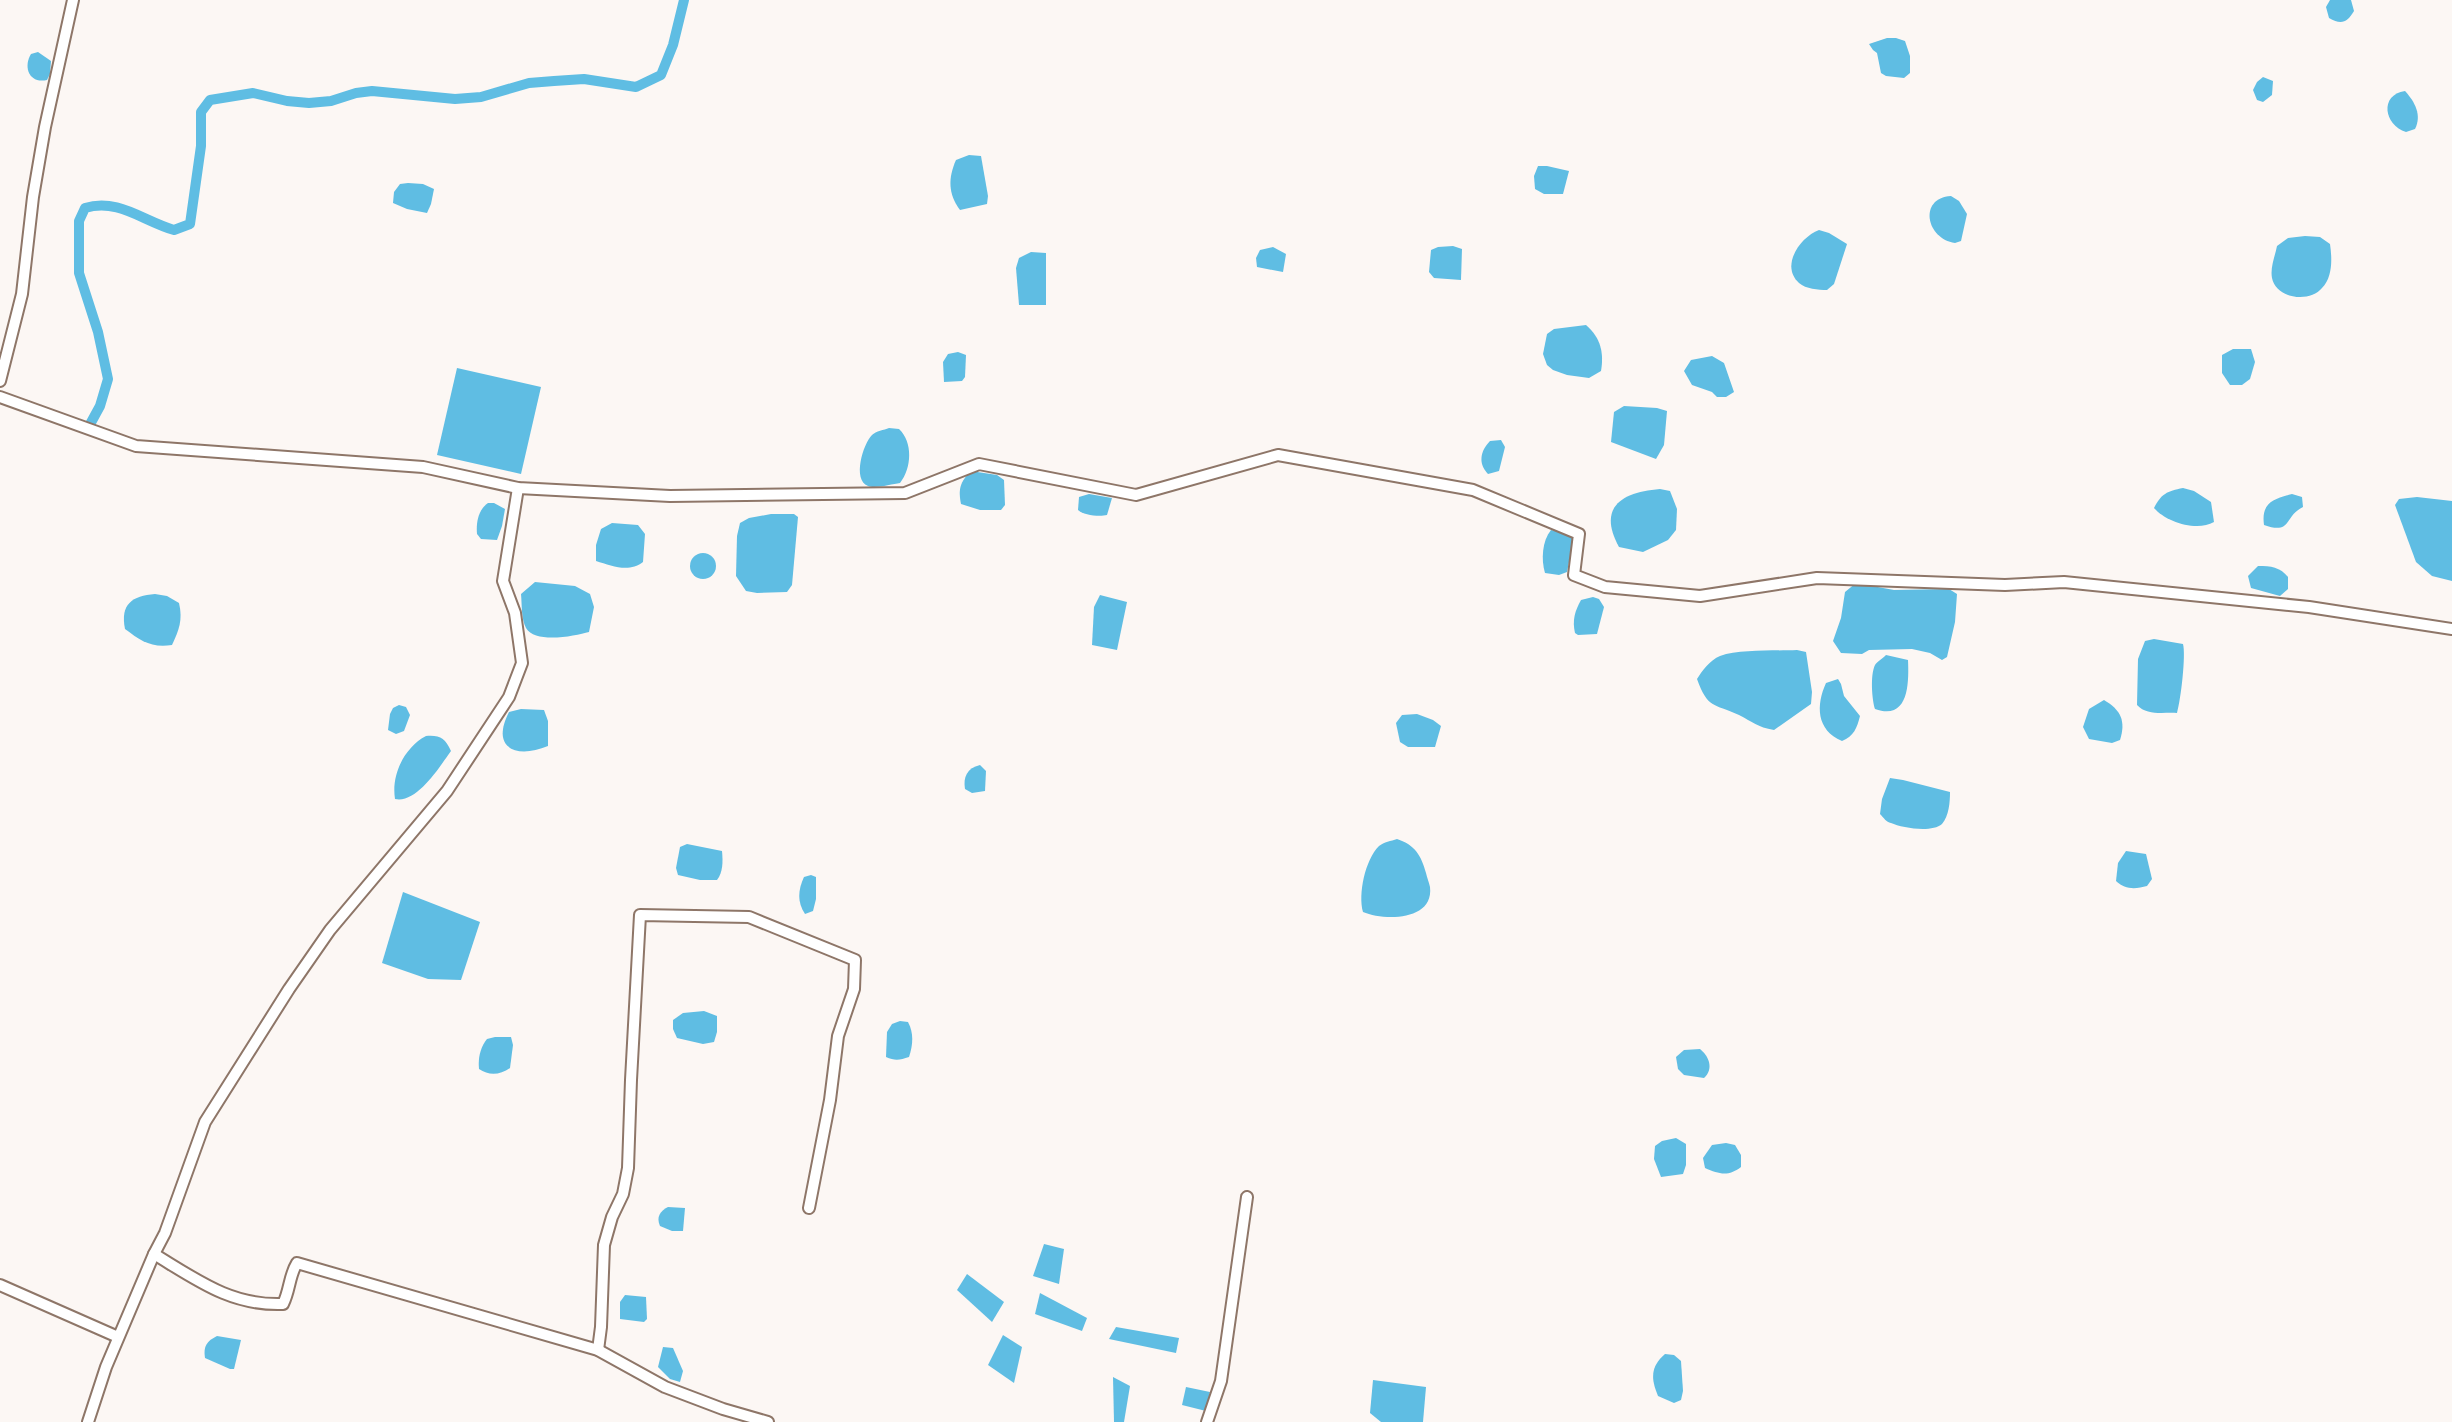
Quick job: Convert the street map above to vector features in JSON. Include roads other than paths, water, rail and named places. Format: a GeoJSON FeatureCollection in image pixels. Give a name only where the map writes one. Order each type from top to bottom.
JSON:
{"type":"FeatureCollection","features":[{"type":"Feature","properties":{"kind":"street"},"geometry":{"type":"LineString","coordinates":[[0,381],[22,294],[33,197],[45,127],[73,0]]}},
{"type":"Feature","properties":{"kind":"street"},"geometry":{"type":"LineString","coordinates":[[0,397],[136,446],[423,467],[518,488],[670,496],[905,493],[979,465],[1136,495],[1278,454],[1473,490],[1579,534],[1574,575],[1605,587],[1700,596],[1817,578],[2005,585],[2064,582],[2309,607],[2452,629]]}},
{"type":"Feature","properties":{"kind":"street"},"geometry":{"type":"LineString","coordinates":[[88,1422],[118,1337],[165,1233],[204,1122],[283,998],[330,930],[447,791],[509,696],[522,663],[515,613],[503,581],[518,488]]}},
{"type":"Feature","properties":{"kind":"street"},"geometry":{"type":"LineString","coordinates":[[598,1350],[604,1245],[612,1216],[623,1194],[628,1168],[640,915],[749,917],[855,960],[854,989],[838,1036],[830,1100],[809,1208]]}},
{"type":"Feature","properties":{"kind":"street"},"geometry":{"type":"LineString","coordinates":[[1207,1422],[1221,1381],[1247,1197]]}},
{"type":"Feature","properties":{"kind":"street"},"geometry":{"type":"LineString","coordinates":[[154,1254],[231,1298],[263,1305],[283,1304],[288,1294],[291,1273],[297,1263],[598,1350],[665,1388],[768,1422]]}},
{"type":"Feature","properties":{"kind":"street"},"geometry":{"type":"LineString","coordinates":[[0,1285],[118,1337]]}},
{"type":"Feature","properties":{"kind":"water"},"geometry":{"type":"Polygon","coordinates":[[[2330,0],[2351,0],[2354,11],[2343,22],[2333,20],[2329,18],[2326,7],[2330,0]]]}},
{"type":"Feature","properties":{"kind":"water"},"geometry":{"type":"Polygon","coordinates":[[[1887,38],[1905,41],[1910,56],[1910,73],[1904,78],[1886,76],[1881,73],[1877,53],[1869,44],[1887,38]]]}},
{"type":"Feature","properties":{"kind":"water"},"geometry":{"type":"Polygon","coordinates":[[[38,52],[51,61],[47,80],[41,81],[29,73],[28,64],[31,54],[38,52]]]}},
{"type":"Feature","properties":{"kind":"water"},"geometry":{"type":"Polygon","coordinates":[[[2263,77],[2273,81],[2272,95],[2263,102],[2257,100],[2253,90],[2263,77]]]}},
{"type":"Feature","properties":{"kind":"water"},"geometry":{"type":"Polygon","coordinates":[[[2405,91],[2418,114],[2415,129],[2406,132],[2393,123],[2388,110],[2391,98],[2405,91]]]}},
{"type":"Feature","properties":{"kind":"water"},"geometry":{"type":"Polygon","coordinates":[[[969,155],[981,156],[988,196],[987,204],[960,210],[951,192],[952,173],[956,160],[969,155]]]}},
{"type":"Feature","properties":{"kind":"water"},"geometry":{"type":"Polygon","coordinates":[[[1538,166],[1569,171],[1563,194],[1544,194],[1535,189],[1534,176],[1538,166]]]}},
{"type":"Feature","properties":{"kind":"water"},"geometry":{"type":"Polygon","coordinates":[[[400,184],[423,184],[434,189],[427,213],[407,209],[393,203],[394,192],[400,184]]]}},
{"type":"Feature","properties":{"kind":"water"},"geometry":{"type":"Polygon","coordinates":[[[1951,196],[1959,201],[1967,214],[1961,241],[1955,243],[1945,240],[1938,234],[1932,227],[1930,219],[1930,211],[1934,204],[1941,198],[1951,196]]]}},
{"type":"Feature","properties":{"kind":"water"},"geometry":{"type":"Polygon","coordinates":[[[1819,230],[1847,244],[1834,284],[1827,290],[1812,289],[1802,285],[1791,269],[1799,245],[1819,230]]]}},
{"type":"Feature","properties":{"kind":"water"},"geometry":{"type":"Polygon","coordinates":[[[2320,237],[2330,244],[2331,261],[2326,284],[2317,293],[2302,297],[2280,291],[2272,278],[2272,266],[2277,246],[2288,238],[2320,237]]]}},
{"type":"Feature","properties":{"kind":"water"},"geometry":{"type":"Polygon","coordinates":[[[1453,246],[1462,249],[1461,280],[1434,278],[1429,272],[1431,250],[1453,246]]]}},
{"type":"Feature","properties":{"kind":"water"},"geometry":{"type":"Polygon","coordinates":[[[1273,247],[1286,254],[1283,272],[1257,267],[1256,258],[1260,250],[1273,247]]]}},
{"type":"Feature","properties":{"kind":"water"},"geometry":{"type":"Polygon","coordinates":[[[1031,252],[1046,253],[1046,305],[1019,305],[1016,268],[1019,258],[1031,252]]]}},
{"type":"Feature","properties":{"kind":"water"},"geometry":{"type":"Polygon","coordinates":[[[1586,325],[1595,335],[1600,346],[1601,371],[1589,378],[1567,375],[1547,365],[1543,354],[1547,334],[1554,329],[1586,325]]]}},
{"type":"Feature","properties":{"kind":"water"},"geometry":{"type":"Polygon","coordinates":[[[2233,349],[2251,349],[2255,362],[2250,379],[2242,385],[2230,385],[2222,373],[2222,355],[2233,349]]]}},
{"type":"Feature","properties":{"kind":"water"},"geometry":{"type":"Polygon","coordinates":[[[958,352],[966,355],[965,377],[962,381],[944,382],[943,362],[948,354],[958,352]]]}},
{"type":"Feature","properties":{"kind":"water"},"geometry":{"type":"Polygon","coordinates":[[[1712,356],[1724,363],[1734,392],[1726,397],[1717,397],[1712,392],[1692,385],[1684,371],[1691,360],[1712,356]]]}},
{"type":"Feature","properties":{"kind":"water"},"geometry":{"type":"Polygon","coordinates":[[[457,368],[541,387],[521,474],[437,455],[457,368]]]}},
{"type":"Feature","properties":{"kind":"water"},"geometry":{"type":"Polygon","coordinates":[[[1624,406],[1657,408],[1667,411],[1664,445],[1656,459],[1611,442],[1614,412],[1624,406]]]}},
{"type":"Feature","properties":{"kind":"water"},"geometry":{"type":"Polygon","coordinates":[[[889,428],[899,429],[907,441],[909,463],[907,470],[900,483],[879,487],[868,486],[863,482],[860,470],[865,446],[872,435],[889,428]]]}},
{"type":"Feature","properties":{"kind":"water"},"geometry":{"type":"Polygon","coordinates":[[[1501,440],[1505,447],[1499,471],[1488,474],[1483,466],[1482,453],[1490,441],[1501,440]]]}},
{"type":"Feature","properties":{"kind":"water"},"geometry":{"type":"Polygon","coordinates":[[[971,471],[997,475],[1004,480],[1005,505],[1001,510],[980,510],[961,504],[961,486],[971,471]]]}},
{"type":"Feature","properties":{"kind":"water"},"geometry":{"type":"Polygon","coordinates":[[[2183,488],[2194,491],[2211,502],[2214,522],[2199,526],[2182,524],[2166,518],[2154,508],[2165,494],[2183,488]]]}},
{"type":"Feature","properties":{"kind":"water"},"geometry":{"type":"Polygon","coordinates":[[[1660,489],[1670,491],[1677,509],[1676,530],[1668,540],[1643,552],[1619,547],[1611,521],[1612,512],[1617,504],[1634,494],[1660,489]]]}},
{"type":"Feature","properties":{"kind":"water"},"geometry":{"type":"Polygon","coordinates":[[[1089,494],[1112,498],[1107,515],[1091,515],[1078,510],[1079,497],[1089,494]]]}},
{"type":"Feature","properties":{"kind":"water"},"geometry":{"type":"Polygon","coordinates":[[[2292,494],[2302,497],[2303,507],[2284,526],[2279,528],[2264,525],[2264,512],[2270,503],[2292,494]]]}},
{"type":"Feature","properties":{"kind":"water"},"geometry":{"type":"Polygon","coordinates":[[[2417,497],[2452,501],[2452,581],[2432,576],[2416,562],[2395,505],[2399,499],[2417,497]]]}},
{"type":"Feature","properties":{"kind":"water"},"geometry":{"type":"Polygon","coordinates":[[[488,503],[494,503],[505,509],[497,540],[481,539],[477,534],[478,517],[488,503]]]}},
{"type":"Feature","properties":{"kind":"water"},"geometry":{"type":"Polygon","coordinates":[[[771,514],[794,514],[798,517],[792,585],[787,592],[746,591],[736,576],[737,536],[740,523],[749,518],[771,514]]]}},
{"type":"Feature","properties":{"kind":"water"},"geometry":{"type":"Polygon","coordinates":[[[612,523],[638,525],[645,534],[643,562],[626,568],[596,561],[596,545],[601,529],[612,523]]]}},
{"type":"Feature","properties":{"kind":"water"},"geometry":{"type":"Polygon","coordinates":[[[1551,530],[1570,534],[1574,538],[1567,572],[1559,575],[1545,573],[1544,568],[1544,545],[1551,530]]]}},
{"type":"Feature","properties":{"kind":"water"},"geometry":{"type":"Polygon","coordinates":[[[703,553],[713,556],[716,566],[713,576],[703,579],[693,576],[690,566],[693,556],[703,553]]]}},
{"type":"Feature","properties":{"kind":"water"},"geometry":{"type":"Polygon","coordinates":[[[2258,566],[2282,571],[2288,577],[2288,589],[2280,596],[2251,588],[2248,576],[2258,566]]]}},
{"type":"Feature","properties":{"kind":"water"},"geometry":{"type":"Polygon","coordinates":[[[535,582],[575,586],[590,594],[594,607],[589,632],[556,637],[538,636],[531,633],[523,620],[521,594],[535,582]]]}},
{"type":"Feature","properties":{"kind":"water"},"geometry":{"type":"Polygon","coordinates":[[[1856,583],[1894,590],[1949,589],[1957,594],[1955,622],[1947,657],[1942,660],[1930,653],[1912,649],[1869,650],[1862,654],[1841,653],[1833,641],[1841,618],[1845,592],[1856,583]]]}},
{"type":"Feature","properties":{"kind":"water"},"geometry":{"type":"Polygon","coordinates":[[[155,594],[167,596],[179,603],[180,625],[172,645],[147,643],[125,629],[126,607],[134,599],[155,594]]]}},
{"type":"Feature","properties":{"kind":"water"},"geometry":{"type":"Polygon","coordinates":[[[1100,595],[1127,602],[1117,650],[1092,645],[1094,607],[1100,595]]]}},
{"type":"Feature","properties":{"kind":"water"},"geometry":{"type":"Polygon","coordinates":[[[1593,597],[1599,599],[1604,607],[1597,634],[1578,635],[1575,633],[1574,624],[1577,608],[1581,600],[1593,597]]]}},
{"type":"Feature","properties":{"kind":"water"},"geometry":{"type":"Polygon","coordinates":[[[2154,639],[2183,644],[2183,677],[2177,713],[2150,712],[2137,705],[2138,659],[2145,641],[2154,639]]]}},
{"type":"Feature","properties":{"kind":"water"},"geometry":{"type":"Polygon","coordinates":[[[1797,650],[1806,652],[1812,692],[1811,704],[1774,730],[1759,726],[1712,704],[1705,696],[1697,679],[1710,663],[1720,656],[1748,651],[1797,650]]]}},
{"type":"Feature","properties":{"kind":"water"},"geometry":{"type":"Polygon","coordinates":[[[1886,655],[1908,660],[1908,669],[1905,698],[1895,710],[1886,711],[1875,709],[1872,675],[1875,665],[1886,655]]]}},
{"type":"Feature","properties":{"kind":"water"},"geometry":{"type":"Polygon","coordinates":[[[1838,679],[1844,696],[1860,716],[1854,731],[1842,741],[1827,730],[1820,716],[1821,700],[1826,683],[1838,679]]]}},
{"type":"Feature","properties":{"kind":"water"},"geometry":{"type":"Polygon","coordinates":[[[2104,700],[2115,708],[2122,722],[2120,740],[2112,743],[2089,739],[2083,727],[2089,709],[2104,700]]]}},
{"type":"Feature","properties":{"kind":"water"},"geometry":{"type":"Polygon","coordinates":[[[399,705],[406,707],[410,715],[404,731],[396,734],[388,730],[390,714],[393,708],[399,705]]]}},
{"type":"Feature","properties":{"kind":"water"},"geometry":{"type":"Polygon","coordinates":[[[521,709],[544,710],[548,721],[548,746],[537,750],[517,751],[505,742],[504,725],[509,712],[521,709]]]}},
{"type":"Feature","properties":{"kind":"water"},"geometry":{"type":"Polygon","coordinates":[[[1417,714],[1441,726],[1435,747],[1408,747],[1400,742],[1396,723],[1402,715],[1417,714]]]}},
{"type":"Feature","properties":{"kind":"water"},"geometry":{"type":"Polygon","coordinates":[[[426,736],[442,738],[451,751],[419,790],[403,799],[395,799],[395,780],[401,762],[412,747],[426,736]]]}},
{"type":"Feature","properties":{"kind":"water"},"geometry":{"type":"Polygon","coordinates":[[[980,765],[986,771],[985,791],[972,793],[965,789],[965,777],[972,768],[980,765]]]}},
{"type":"Feature","properties":{"kind":"water"},"geometry":{"type":"Polygon","coordinates":[[[1890,778],[1950,792],[1948,813],[1942,824],[1937,827],[1917,829],[1902,827],[1886,821],[1880,814],[1882,799],[1890,778]]]}},
{"type":"Feature","properties":{"kind":"water"},"geometry":{"type":"Polygon","coordinates":[[[1397,839],[1408,844],[1419,856],[1430,885],[1429,898],[1424,907],[1406,916],[1383,917],[1363,912],[1361,896],[1366,868],[1379,846],[1397,839]]]}},
{"type":"Feature","properties":{"kind":"water"},"geometry":{"type":"Polygon","coordinates":[[[687,844],[722,851],[722,867],[717,880],[700,880],[678,875],[676,868],[680,847],[687,844]]]}},
{"type":"Feature","properties":{"kind":"water"},"geometry":{"type":"Polygon","coordinates":[[[2126,851],[2146,854],[2152,879],[2147,886],[2131,888],[2116,881],[2118,863],[2126,851]]]}},
{"type":"Feature","properties":{"kind":"water"},"geometry":{"type":"Polygon","coordinates":[[[811,875],[816,877],[816,899],[813,911],[805,914],[801,905],[800,891],[804,877],[811,875]]]}},
{"type":"Feature","properties":{"kind":"water"},"geometry":{"type":"Polygon","coordinates":[[[403,892],[480,922],[461,980],[428,979],[382,963],[403,892]]]}},
{"type":"Feature","properties":{"kind":"water"},"geometry":{"type":"Polygon","coordinates":[[[704,1011],[717,1016],[717,1032],[714,1042],[703,1044],[677,1038],[673,1029],[673,1020],[683,1013],[704,1011]]]}},
{"type":"Feature","properties":{"kind":"water"},"geometry":{"type":"Polygon","coordinates":[[[900,1021],[908,1022],[910,1026],[911,1048],[909,1057],[892,1059],[886,1057],[887,1032],[892,1024],[900,1021]]]}},
{"type":"Feature","properties":{"kind":"water"},"geometry":{"type":"Polygon","coordinates":[[[511,1037],[513,1045],[510,1068],[491,1074],[479,1069],[479,1057],[487,1039],[511,1037]]]}},
{"type":"Feature","properties":{"kind":"water"},"geometry":{"type":"Polygon","coordinates":[[[1700,1049],[1706,1055],[1709,1071],[1704,1078],[1684,1075],[1678,1069],[1676,1057],[1684,1050],[1700,1049]]]}},
{"type":"Feature","properties":{"kind":"water"},"geometry":{"type":"Polygon","coordinates":[[[1676,1138],[1686,1144],[1686,1165],[1683,1174],[1661,1177],[1654,1159],[1655,1146],[1662,1141],[1676,1138]]]}},
{"type":"Feature","properties":{"kind":"water"},"geometry":{"type":"Polygon","coordinates":[[[1726,1143],[1735,1145],[1741,1155],[1741,1167],[1723,1174],[1705,1168],[1703,1158],[1712,1145],[1726,1143]]]}},
{"type":"Feature","properties":{"kind":"water"},"geometry":{"type":"Polygon","coordinates":[[[668,1207],[685,1208],[683,1231],[672,1231],[660,1226],[658,1220],[660,1215],[668,1207]]]}},
{"type":"Feature","properties":{"kind":"water"},"geometry":{"type":"Polygon","coordinates":[[[1044,1244],[1064,1249],[1059,1284],[1033,1276],[1044,1244]]]}},
{"type":"Feature","properties":{"kind":"water"},"geometry":{"type":"Polygon","coordinates":[[[967,1274],[1004,1302],[992,1322],[957,1290],[967,1274]]]}},
{"type":"Feature","properties":{"kind":"water"},"geometry":{"type":"Polygon","coordinates":[[[1040,1293],[1087,1318],[1082,1331],[1035,1314],[1040,1293]]]}},
{"type":"Feature","properties":{"kind":"water"},"geometry":{"type":"Polygon","coordinates":[[[625,1295],[646,1297],[647,1319],[644,1322],[620,1319],[620,1302],[625,1295]]]}},
{"type":"Feature","properties":{"kind":"water"},"geometry":{"type":"Polygon","coordinates":[[[1116,1327],[1179,1338],[1176,1353],[1109,1339],[1116,1327]]]}},
{"type":"Feature","properties":{"kind":"water"},"geometry":{"type":"Polygon","coordinates":[[[1003,1335],[1022,1347],[1014,1383],[988,1365],[1003,1335]]]}},
{"type":"Feature","properties":{"kind":"water"},"geometry":{"type":"Polygon","coordinates":[[[217,1336],[241,1340],[234,1369],[205,1358],[206,1344],[217,1336]]]}},
{"type":"Feature","properties":{"kind":"water"},"geometry":{"type":"Polygon","coordinates":[[[663,1347],[673,1348],[683,1371],[680,1382],[670,1379],[658,1367],[663,1347]]]}},
{"type":"Feature","properties":{"kind":"water"},"geometry":{"type":"Polygon","coordinates":[[[1665,1354],[1674,1355],[1681,1361],[1683,1391],[1681,1400],[1674,1403],[1658,1396],[1654,1384],[1654,1369],[1665,1354]]]}},
{"type":"Feature","properties":{"kind":"water"},"geometry":{"type":"Polygon","coordinates":[[[1113,1377],[1130,1386],[1124,1422],[1114,1422],[1113,1377]]]}},
{"type":"Feature","properties":{"kind":"water"},"geometry":{"type":"Polygon","coordinates":[[[1373,1380],[1426,1387],[1423,1422],[1381,1422],[1370,1413],[1373,1380]]]}},
{"type":"Feature","properties":{"kind":"water"},"geometry":{"type":"Polygon","coordinates":[[[1186,1387],[1210,1392],[1206,1411],[1182,1405],[1186,1387]]]}},
{"type":"Feature","properties":{"kind":"waterway"},"geometry":{"type":"LineString","coordinates":[[88,428],[100,406],[108,379],[98,332],[79,273],[79,221],[85,208],[108,206],[119,208],[174,230],[190,224],[201,146],[201,112],[210,100],[253,93],[287,101],[309,103],[331,101],[356,93],[372,91],[455,99],[481,97],[529,83],[584,79],[636,87],[661,75],[673,45],[684,0]]}}]}
